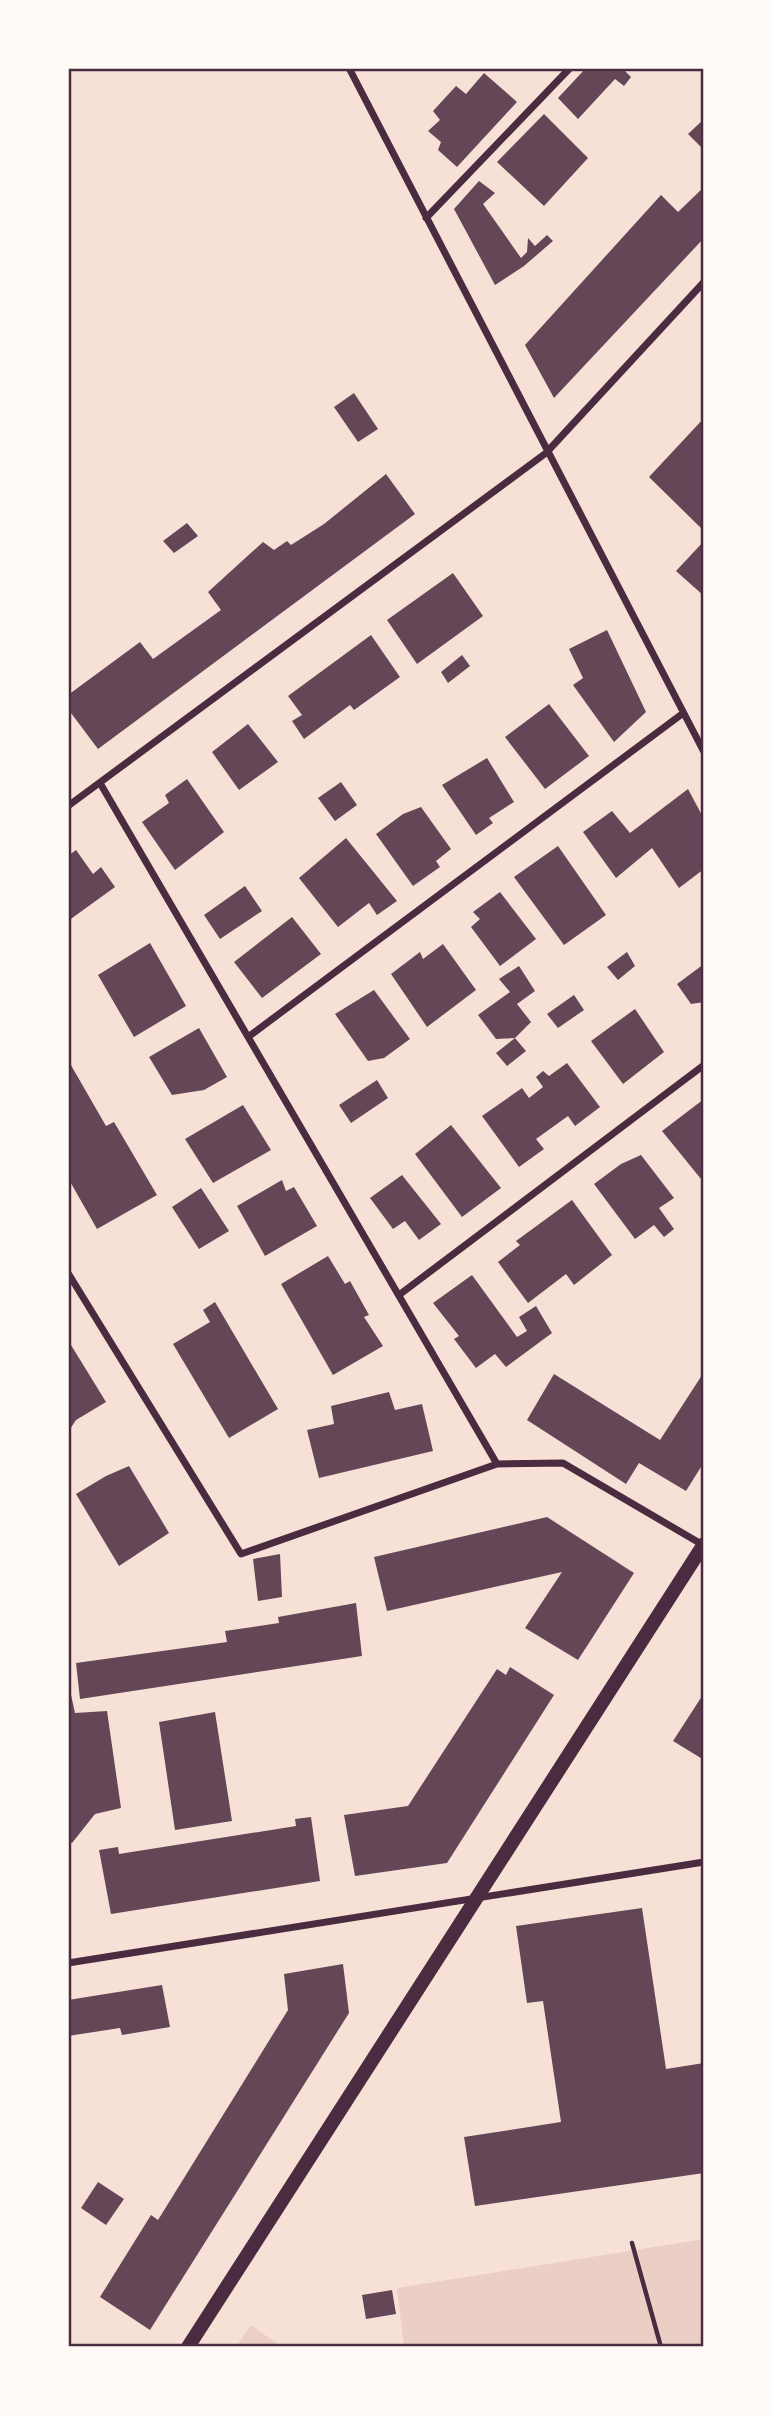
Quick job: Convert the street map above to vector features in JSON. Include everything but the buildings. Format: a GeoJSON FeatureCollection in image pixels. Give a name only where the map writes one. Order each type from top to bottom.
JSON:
{"type":"FeatureCollection","features":[{"type":"Feature","properties":{"kind":"main road"},"geometry":{"type":"LineString","coordinates":[[188,2347],[703,1545]]}},
{"type":"Feature","properties":{"kind":"street"},"geometry":{"type":"LineString","coordinates":[[349,68],[546,453],[704,752]]}},
{"type":"Feature","properties":{"kind":"street"},"geometry":{"type":"LineString","coordinates":[[426,218],[570,68]]}},
{"type":"Feature","properties":{"kind":"street"},"geometry":{"type":"LineString","coordinates":[[68,806],[546,453],[704,282]]}},
{"type":"Feature","properties":{"kind":"street"},"geometry":{"type":"LineString","coordinates":[[248,1037],[682,714]]}},
{"type":"Feature","properties":{"kind":"street"},"geometry":{"type":"LineString","coordinates":[[100,783],[496,1464]]}},
{"type":"Feature","properties":{"kind":"street"},"geometry":{"type":"LineString","coordinates":[[399,1295],[704,1065]]}},
{"type":"Feature","properties":{"kind":"street"},"geometry":{"type":"LineString","coordinates":[[68,1273],[241,1554],[496,1464],[563,1464],[703,1545]]}},
{"type":"Feature","properties":{"kind":"street"},"geometry":{"type":"LineString","coordinates":[[68,1963],[704,1862]]}},
{"type":"Feature","properties":{"kind":"path"},"geometry":{"type":"LineString","coordinates":[[632,2243],[661,2347]]}},
{"type":"Feature","properties":{"kind":"shaded area"},"geometry":{"type":"Polygon","coordinates":[[[704,2239],[704,2347],[404,2347],[397,2288],[704,2239]]]}},
{"type":"Feature","properties":{"kind":"shaded area"},"geometry":{"type":"Polygon","coordinates":[[[251,2325],[282,2347],[236,2347],[251,2325]]]}}]}
